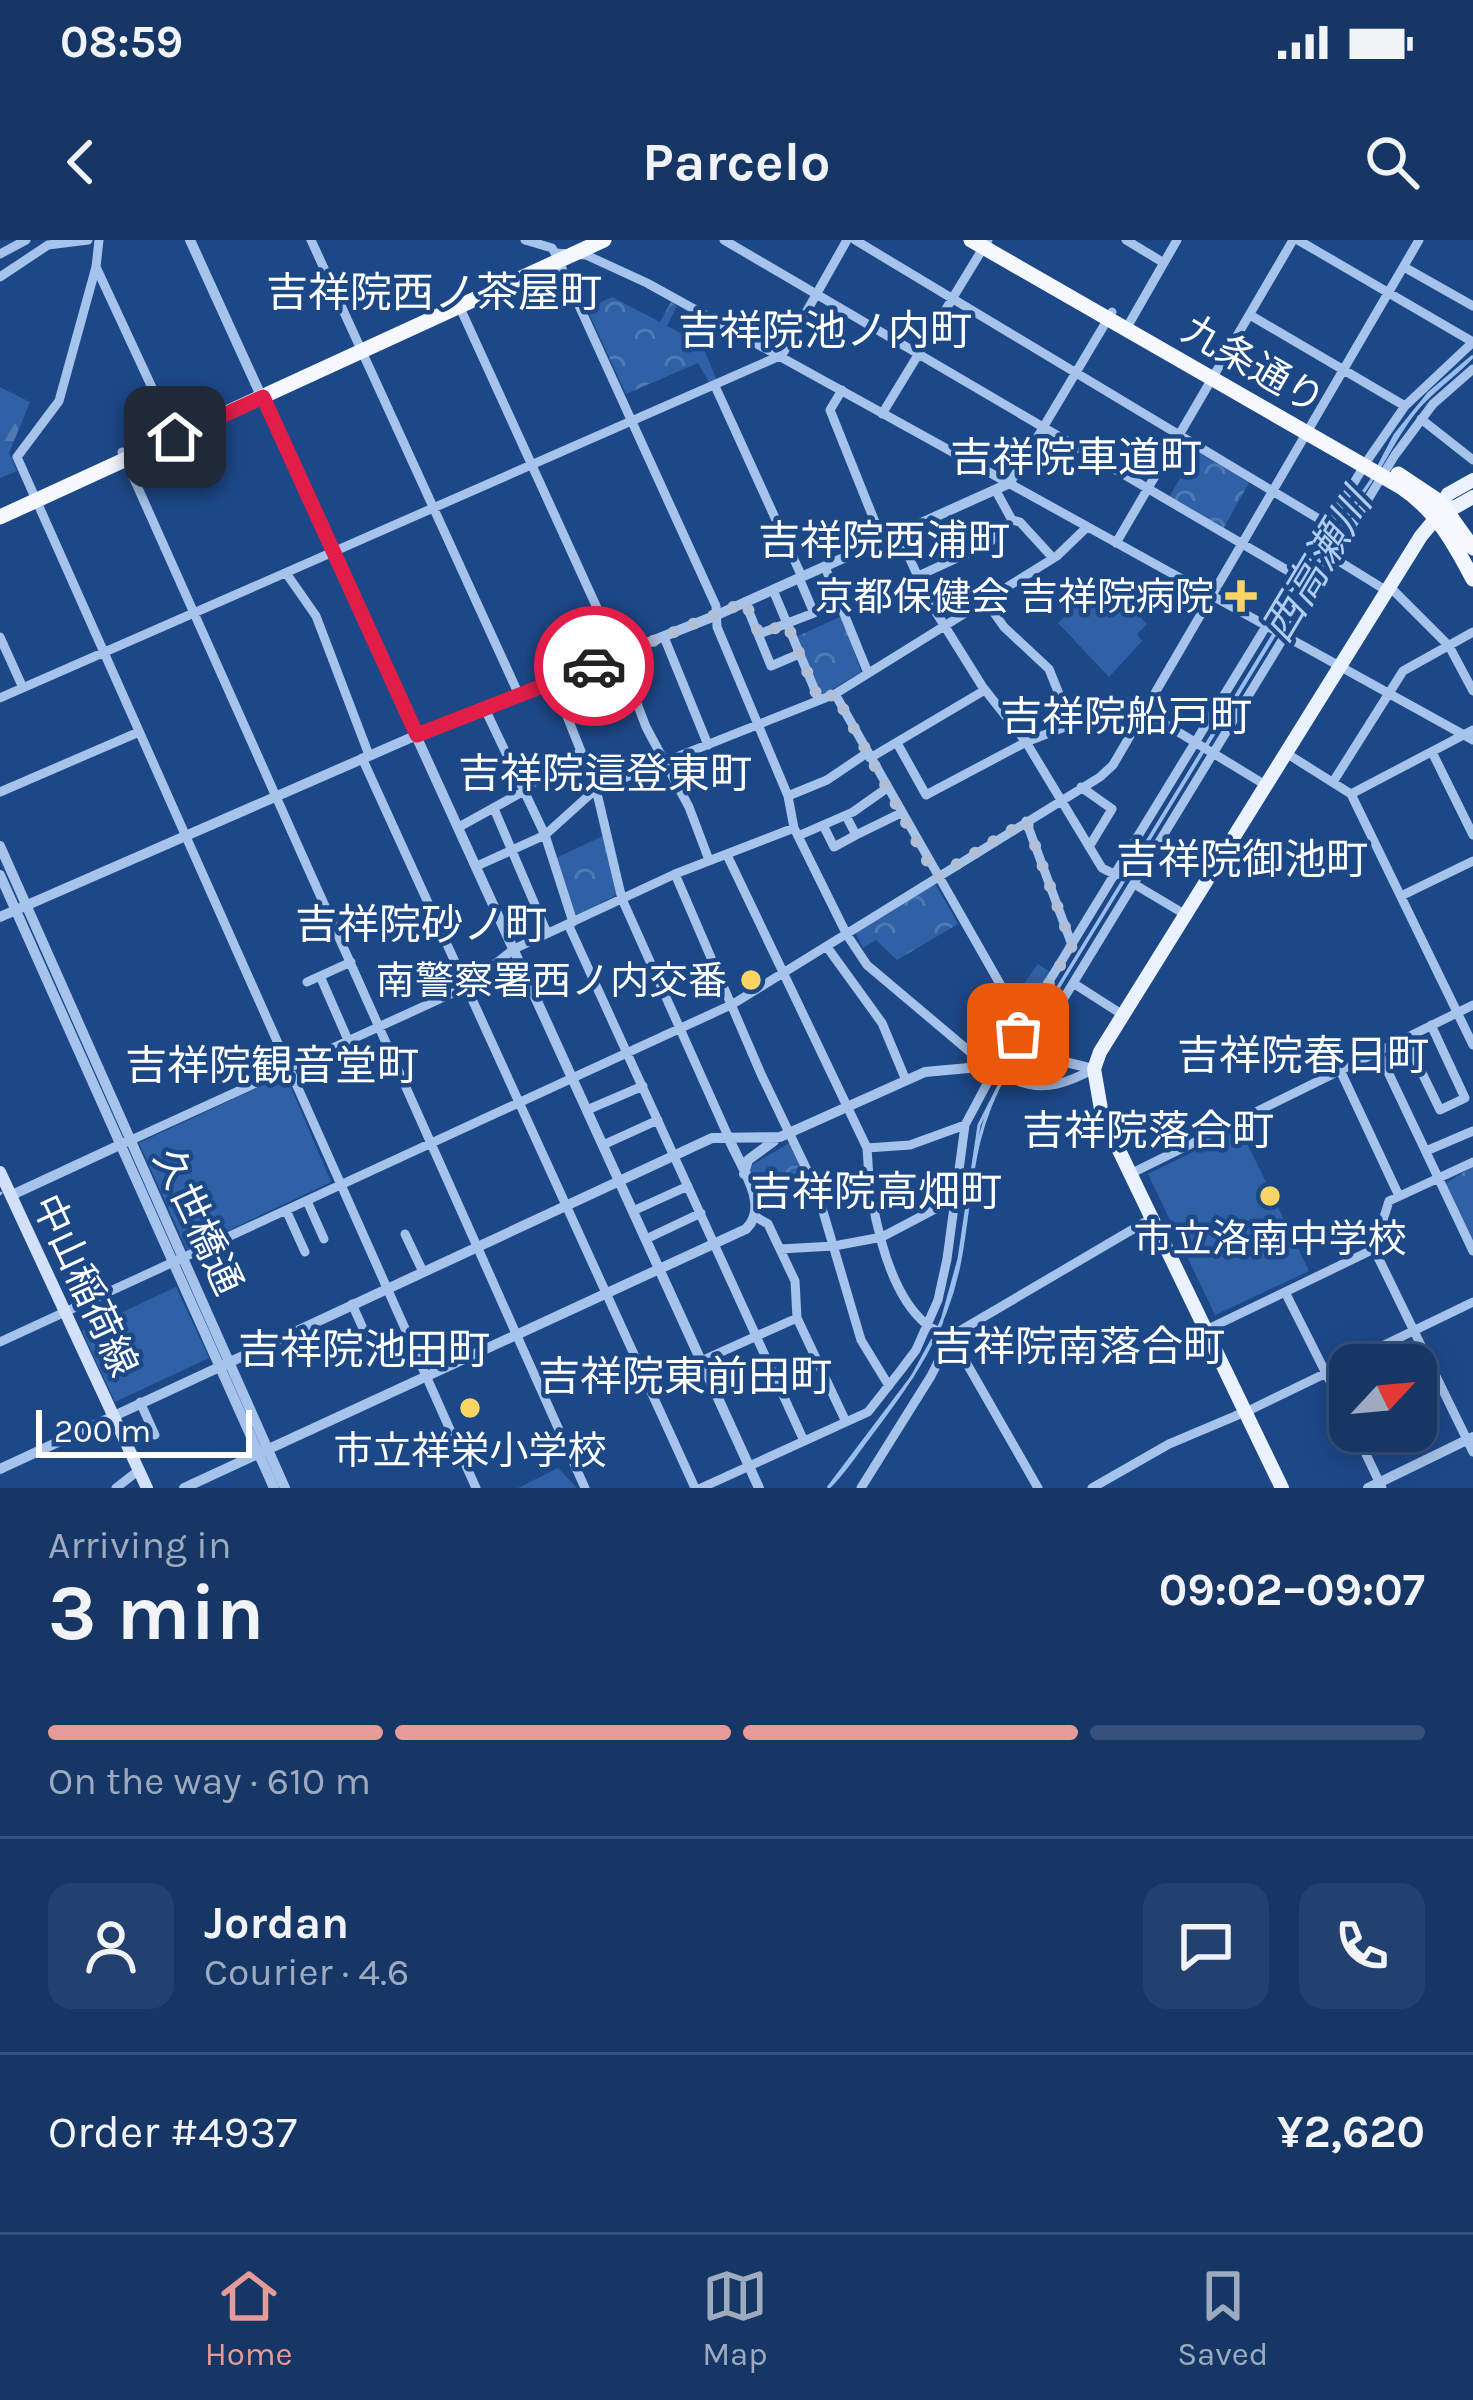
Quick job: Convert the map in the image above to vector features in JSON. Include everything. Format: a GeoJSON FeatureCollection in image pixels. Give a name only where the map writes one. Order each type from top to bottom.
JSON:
{"type":"FeatureCollection","features":[{"type":"Feature","properties":{"kind":"highway"},"geometry":{"type":"LineString","coordinates":[[0,514],[557,257],[604,240]]}},
{"type":"Feature","properties":{"kind":"highway","name":"九条通り"},"geometry":{"type":"LineString","coordinates":[[983,242],[1375,466],[1442,511],[1473,548]]}},
{"type":"Feature","properties":{"kind":"highway","name":"九条通り"},"geometry":{"type":"LineString","coordinates":[[1442,511],[1473,579]]}},
{"type":"Feature","properties":{"kind":"main road"},"geometry":{"type":"LineString","coordinates":[[1282,1488],[1098,1105],[1094,1069],[1100,1052],[1389,589],[1442,511],[1473,480]]}},
{"type":"Feature","properties":{"kind":"main road"},"geometry":{"type":"LineString","coordinates":[[1442,511],[1473,497]]}},
{"type":"Feature","properties":{"kind":"main road","name":"中山稲荷線"},"geometry":{"type":"LineString","coordinates":[[0,1172],[147,1488]]}},
{"type":"Feature","properties":{"kind":"street"},"geometry":{"type":"LineString","coordinates":[[0,254],[26,240]]}},
{"type":"Feature","properties":{"kind":"street"},"geometry":{"type":"LineString","coordinates":[[0,278],[45,246],[88,240]]}},
{"type":"Feature","properties":{"kind":"street"},"geometry":{"type":"LineString","coordinates":[[99,240],[96,267],[58,401],[17,457],[476,1488]]}},
{"type":"Feature","properties":{"kind":"street"},"geometry":{"type":"LineString","coordinates":[[190,240],[759,1488]]}},
{"type":"Feature","properties":{"kind":"street"},"geometry":{"type":"LineString","coordinates":[[311,240],[519,695]]}},
{"type":"Feature","properties":{"kind":"street"},"geometry":{"type":"LineString","coordinates":[[525,240],[552,248],[557,257],[717,615],[717,627],[788,796],[796,832],[847,934],[867,965],[981,1066]]}},
{"type":"Feature","properties":{"kind":"street"},"geometry":{"type":"LineString","coordinates":[[724,240],[1298,576]]}},
{"type":"Feature","properties":{"kind":"street"},"geometry":{"type":"LineString","coordinates":[[0,698],[782,355],[851,240],[1329,525]]}},
{"type":"Feature","properties":{"kind":"street"},"geometry":{"type":"LineString","coordinates":[[1126,240],[1164,263]]}},
{"type":"Feature","properties":{"kind":"street"},"geometry":{"type":"LineString","coordinates":[[1128,325],[1177,240]]}},
{"type":"Feature","properties":{"kind":"street"},"geometry":{"type":"LineString","coordinates":[[1023,1063],[1332,557],[1405,406],[1473,342],[1295,240],[1116,543]]}},
{"type":"Feature","properties":{"kind":"street"},"geometry":{"type":"LineString","coordinates":[[0,1342],[733,1004],[1113,765],[1419,240]]}},
{"type":"Feature","properties":{"kind":"street"},"geometry":{"type":"LineString","coordinates":[[882,414],[983,242]]}},
{"type":"Feature","properties":{"kind":"street"},"geometry":{"type":"LineString","coordinates":[[580,247],[1470,735]]}},
{"type":"Feature","properties":{"kind":"street"},"geometry":{"type":"LineString","coordinates":[[96,267],[173,434]]}},
{"type":"Feature","properties":{"kind":"street"},"geometry":{"type":"LineString","coordinates":[[1403,267],[1473,306]]}},
{"type":"Feature","properties":{"kind":"street"},"geometry":{"type":"LineString","coordinates":[[458,303],[709,860]]}},
{"type":"Feature","properties":{"kind":"street"},"geometry":{"type":"LineString","coordinates":[[0,917],[417,735],[717,615],[996,491],[1010,483],[1110,315]]}},
{"type":"Feature","properties":{"kind":"street"},"geometry":{"type":"LineString","coordinates":[[1250,315],[1405,406]]}},
{"type":"Feature","properties":{"kind":"street"},"geometry":{"type":"LineString","coordinates":[[286,573],[316,616],[366,757],[466,987],[698,1488],[868,1412],[916,1350],[944,1280],[965,1125],[1329,525],[1375,466],[1473,369]]}},
{"type":"Feature","properties":{"kind":"street"},"geometry":{"type":"LineString","coordinates":[[716,386],[814,613],[759,634]]}},
{"type":"Feature","properties":{"kind":"street"},"geometry":{"type":"LineString","coordinates":[[842,390],[830,410],[883,542]]}},
{"type":"Feature","properties":{"kind":"street"},"geometry":{"type":"LineString","coordinates":[[1421,419],[1473,460]]}},
{"type":"Feature","properties":{"kind":"street"},"geometry":{"type":"LineString","coordinates":[[124,456],[585,1488]]}},
{"type":"Feature","properties":{"kind":"street"},"geometry":{"type":"LineString","coordinates":[[996,491],[1012,520],[1053,558]]}},
{"type":"Feature","properties":{"kind":"street"},"geometry":{"type":"LineString","coordinates":[[918,576],[988,544],[1012,520]]}},
{"type":"Feature","properties":{"kind":"street"},"geometry":{"type":"LineString","coordinates":[[477,866],[545,835],[596,789],[835,694],[1053,558],[1088,526]]}},
{"type":"Feature","properties":{"kind":"street"},"geometry":{"type":"LineString","coordinates":[[899,535],[944,626],[1025,742],[1102,868],[1116,875]]}},
{"type":"Feature","properties":{"kind":"street"},"geometry":{"type":"LineString","coordinates":[[1316,547],[1389,589],[1450,646],[1473,691]]}},
{"type":"Feature","properties":{"kind":"street"},"geometry":{"type":"LineString","coordinates":[[825,567],[868,673]]}},
{"type":"Feature","properties":{"kind":"street"},"geometry":{"type":"LineString","coordinates":[[773,590],[819,700]]}},
{"type":"Feature","properties":{"kind":"street"},"geometry":{"type":"LineString","coordinates":[[985,600],[1004,627],[1049,669],[1071,724]]}},
{"type":"Feature","properties":{"kind":"street"},"geometry":{"type":"LineString","coordinates":[[745,602],[771,666],[799,654]]}},
{"type":"Feature","properties":{"kind":"street"},"geometry":{"type":"LineString","coordinates":[[1334,782],[1403,671],[1473,632]]}},
{"type":"Feature","properties":{"kind":"street"},"geometry":{"type":"LineString","coordinates":[[0,637],[23,688]]}},
{"type":"Feature","properties":{"kind":"street"},"geometry":{"type":"LineString","coordinates":[[664,637],[708,745]]}},
{"type":"Feature","properties":{"kind":"street"},"geometry":{"type":"LineString","coordinates":[[184,1488],[715,1244],[751,1226],[756,1216],[756,1202],[622,899],[596,789],[553,681]]}},
{"type":"Feature","properties":{"kind":"street"},"geometry":{"type":"LineString","coordinates":[[788,796],[897,743],[986,690]]}},
{"type":"Feature","properties":{"kind":"street"},"geometry":{"type":"LineString","coordinates":[[835,694],[1008,998],[969,1051]]}},
{"type":"Feature","properties":{"kind":"street"},"geometry":{"type":"LineString","coordinates":[[897,743],[926,795],[1025,742],[1129,702],[1267,786]]}},
{"type":"Feature","properties":{"kind":"street"},"geometry":{"type":"LineString","coordinates":[[485,710],[545,835],[570,923],[803,1442]]}},
{"type":"Feature","properties":{"kind":"street"},"geometry":{"type":"LineString","coordinates":[[0,792],[139,732]]}},
{"type":"Feature","properties":{"kind":"street"},"geometry":{"type":"LineString","coordinates":[[1352,794],[1470,735]]}},
{"type":"Feature","properties":{"kind":"street"},"geometry":{"type":"LineString","coordinates":[[1432,752],[1473,836]]}},
{"type":"Feature","properties":{"kind":"street"},"geometry":{"type":"LineString","coordinates":[[459,827],[495,811],[552,765],[580,753]]}},
{"type":"Feature","properties":{"kind":"street"},"geometry":{"type":"LineString","coordinates":[[1286,753],[1352,794],[1473,1045]]}},
{"type":"Feature","properties":{"kind":"street"},"geometry":{"type":"LineString","coordinates":[[8,1195],[466,987],[514,949],[675,874],[846,816],[887,788]]}},
{"type":"Feature","properties":{"kind":"street"},"geometry":{"type":"LineString","coordinates":[[1081,788],[1112,809],[1089,847]]}},
{"type":"Feature","properties":{"kind":"street"},"geometry":{"type":"LineString","coordinates":[[495,811],[548,934]]}},
{"type":"Feature","properties":{"kind":"street"},"geometry":{"type":"LineString","coordinates":[[823,825],[834,847],[901,813]]}},
{"type":"Feature","properties":{"kind":"street"},"geometry":{"type":"LineString","coordinates":[[846,816],[856,835]]}},
{"type":"Feature","properties":{"kind":"street"},"geometry":{"type":"LineString","coordinates":[[1026,821],[1072,946]]}},
{"type":"Feature","properties":{"kind":"street","name":"久世橋通"},"geometry":{"type":"LineString","coordinates":[[0,846],[21,908],[125,1143],[264,1452],[285,1488]]}},
{"type":"Feature","properties":{"kind":"street"},"geometry":{"type":"LineString","coordinates":[[727,854],[867,1148],[869,1189],[897,1284],[928,1326],[950,1336],[1039,1488]]}},
{"type":"Feature","properties":{"kind":"street"},"geometry":{"type":"LineString","coordinates":[[1401,896],[1473,861]]}},
{"type":"Feature","properties":{"kind":"street","name":"久世橋通"},"geometry":{"type":"LineString","coordinates":[[0,874],[21,908]]}},
{"type":"Feature","properties":{"kind":"street"},"geometry":{"type":"LineString","coordinates":[[675,874],[818,1191],[861,1340],[889,1386]]}},
{"type":"Feature","properties":{"kind":"street"},"geometry":{"type":"LineString","coordinates":[[1134,884],[1186,915]]}},
{"type":"Feature","properties":{"kind":"street"},"geometry":{"type":"LineString","coordinates":[[826,947],[882,1023],[905,1078]]}},
{"type":"Feature","properties":{"kind":"street"},"geometry":{"type":"LineString","coordinates":[[307,982],[351,962]]}},
{"type":"Feature","properties":{"kind":"street"},"geometry":{"type":"LineString","coordinates":[[320,976],[348,1040]]}},
{"type":"Feature","properties":{"kind":"street"},"geometry":{"type":"LineString","coordinates":[[1073,983],[1123,1015]]}},
{"type":"Feature","properties":{"kind":"street"},"geometry":{"type":"LineString","coordinates":[[1130,1174],[1473,1005]]}},
{"type":"Feature","properties":{"kind":"street"},"geometry":{"type":"LineString","coordinates":[[1405,1038],[1440,1110],[1466,1098],[1431,1025]]}},
{"type":"Feature","properties":{"kind":"street"},"geometry":{"type":"LineString","coordinates":[[1378,1051],[1473,1251]]}},
{"type":"Feature","properties":{"kind":"street"},"geometry":{"type":"LineString","coordinates":[[744,1174],[748,1160],[776,1138],[905,1078],[1064,1060],[1094,1069]]}},
{"type":"Feature","properties":{"kind":"street"},"geometry":{"type":"LineString","coordinates":[[1018,1082],[1035,1089],[1072,1081],[1094,1069]]}},
{"type":"Feature","properties":{"kind":"street"},"geometry":{"type":"LineString","coordinates":[[1340,1070],[1400,1196]]}},
{"type":"Feature","properties":{"kind":"street"},"geometry":{"type":"LineString","coordinates":[[587,1110],[643,1086]]}},
{"type":"Feature","properties":{"kind":"street"},"geometry":{"type":"LineString","coordinates":[[603,1145],[658,1120]]}},
{"type":"Feature","properties":{"kind":"street"},"geometry":{"type":"LineString","coordinates":[[867,1148],[910,1145],[965,1125]]}},
{"type":"Feature","properties":{"kind":"street"},"geometry":{"type":"LineString","coordinates":[[1426,1151],[1473,1131]]}},
{"type":"Feature","properties":{"kind":"street"},"geometry":{"type":"LineString","coordinates":[[0,1469],[712,1138],[776,1138]]}},
{"type":"Feature","properties":{"kind":"street"},"geometry":{"type":"LineString","coordinates":[[1363,1452],[1377,1486],[1471,1443],[1374,1249],[1389,1201],[1473,1162]]}},
{"type":"Feature","properties":{"kind":"street"},"geometry":{"type":"LineString","coordinates":[[633,1211],[688,1186]]}},
{"type":"Feature","properties":{"kind":"street"},"geometry":{"type":"LineString","coordinates":[[780,1249],[882,1238],[956,1198]]}},
{"type":"Feature","properties":{"kind":"street"},"geometry":{"type":"LineString","coordinates":[[308,1201],[324,1239]]}},
{"type":"Feature","properties":{"kind":"street"},"geometry":{"type":"LineString","coordinates":[[286,1210],[305,1252]]}},
{"type":"Feature","properties":{"kind":"street"},"geometry":{"type":"LineString","coordinates":[[646,1239],[701,1213]]}},
{"type":"Feature","properties":{"kind":"street"},"geometry":{"type":"LineString","coordinates":[[756,1216],[768,1224],[795,1281],[797,1318],[846,1422]]}},
{"type":"Feature","properties":{"kind":"street"},"geometry":{"type":"LineString","coordinates":[[861,1488],[931,1376],[950,1336],[1152,1218]]}},
{"type":"Feature","properties":{"kind":"street"},"geometry":{"type":"LineString","coordinates":[[405,1234],[423,1272]]}},
{"type":"Feature","properties":{"kind":"street"},"geometry":{"type":"LineString","coordinates":[[1206,1330],[1374,1249]]}},
{"type":"Feature","properties":{"kind":"street"},"geometry":{"type":"LineString","coordinates":[[1285,1292],[1329,1377]]}},
{"type":"Feature","properties":{"kind":"street"},"geometry":{"type":"LineString","coordinates":[[1092,1488],[1169,1444],[1473,1302]]}},
{"type":"Feature","properties":{"kind":"street"},"geometry":{"type":"LineString","coordinates":[[352,1304],[369,1342]]}},
{"type":"Feature","properties":{"kind":"street"},"geometry":{"type":"LineString","coordinates":[[701,1360],[797,1318]]}},
{"type":"Feature","properties":{"kind":"street"},"geometry":{"type":"LineString","coordinates":[[140,1402],[155,1436]]}},
{"type":"Feature","properties":{"kind":"street","name":"久世橋通"},"geometry":{"type":"LineString","coordinates":[[264,1452],[274,1488]]}},
{"type":"Feature","properties":{"kind":"street"},"geometry":{"type":"LineString","coordinates":[[116,1488],[139,1470]]}},
{"type":"Feature","properties":{"kind":"green space"},"geometry":{"type":"Polygon","coordinates":[[[612,297],[660,322],[671,302],[677,306],[667,326],[702,344],[717,381],[710,384],[698,363],[626,394],[587,309],[612,297]]]}},
{"type":"Feature","properties":{"kind":"green space"},"geometry":{"type":"Polygon","coordinates":[[[0,387],[30,402],[9,453],[17,471],[0,478],[0,387]]]}},
{"type":"Feature","properties":{"kind":"green space"},"geometry":{"type":"Polygon","coordinates":[[[1198,449],[1250,481],[1223,529],[1169,497],[1198,449]]]}},
{"type":"Feature","properties":{"kind":"green space"},"geometry":{"type":"Polygon","coordinates":[[[1111,587],[1147,624],[1137,634],[1142,641],[1109,677],[1058,623],[1087,595],[1095,603],[1111,587]]]}},
{"type":"Feature","properties":{"kind":"green space"},"geometry":{"type":"Polygon","coordinates":[[[842,616],[861,672],[822,695],[796,637],[842,616]]]}},
{"type":"Feature","properties":{"kind":"green space"},"geometry":{"type":"Polygon","coordinates":[[[603,836],[617,894],[578,915],[572,912],[556,858],[603,836]]]}},
{"type":"Feature","properties":{"kind":"green space"},"geometry":{"type":"Polygon","coordinates":[[[932,884],[958,924],[897,960],[876,940],[863,948],[855,932],[932,884]]]}},
{"type":"Feature","properties":{"kind":"green space"},"geometry":{"type":"Polygon","coordinates":[[[1038,964],[1053,974],[1001,1057],[989,1057],[977,1048],[1038,964]]]}},
{"type":"Feature","properties":{"kind":"green space"},"geometry":{"type":"Polygon","coordinates":[[[283,1076],[331,1182],[187,1250],[139,1143],[283,1076]]]}},
{"type":"Feature","properties":{"kind":"green space"},"geometry":{"type":"Polygon","coordinates":[[[1240,1129],[1309,1271],[1215,1315],[1148,1174],[1240,1129]]]}},
{"type":"Feature","properties":{"kind":"green space"},"geometry":{"type":"Polygon","coordinates":[[[789,1143],[807,1178],[763,1199],[750,1174],[752,1165],[789,1143]]]}},
{"type":"Feature","properties":{"kind":"green space"},"geometry":{"type":"Polygon","coordinates":[[[1473,1166],[1473,1243],[1445,1184],[1473,1166]]]}},
{"type":"Feature","properties":{"kind":"green space"},"geometry":{"type":"Polygon","coordinates":[[[176,1287],[209,1358],[115,1402],[82,1331],[176,1287]]]}},
{"type":"Feature","properties":{"kind":"green space"},"geometry":{"type":"Polygon","coordinates":[[[558,1468],[577,1488],[518,1488],[558,1468]]]}},
{"type":"Feature","properties":{"kind":"water"},"geometry":{"type":"Polygon","coordinates":[[[1473,356],[1417,409],[1371,480],[1395,435],[1429,393],[1473,356]]]}},
{"type":"Feature","properties":{"kind":"water","name":"西高瀬川"},"geometry":{"type":"Polygon","coordinates":[[[1344,522],[1006,1073],[979,1143],[960,1260],[942,1319],[959,1259],[979,1125],[1005,1074],[1344,522]]]}},
{"type":"Feature","properties":{"kind":"water"},"geometry":{"type":"Polygon","coordinates":[[[910,1380],[849,1464],[828,1488],[910,1380]]]}},
{"type":"Feature","properties":{"kind":"way so far"},"geometry":{"type":"LineString","coordinates":[[594,666],[745,602],[759,634],[787,624],[819,700],[835,694],[936,877],[1026,821],[1072,946],[1018,1034]]}},
{"type":"Feature","properties":{"kind":"place","name":"京都保健会 吉祥院病院"},"geometry":{"type":"Point","coordinates":[1241,596]}},
{"type":"Feature","properties":{"kind":"place","name":"南警察署西ノ内交番"},"geometry":{"type":"Point","coordinates":[751,980]}},
{"type":"Feature","properties":{"kind":"place","name":"市立洛南中学校"},"geometry":{"type":"Point","coordinates":[1270,1196]}},
{"type":"Feature","properties":{"kind":"place","name":"市立祥栄小学校"},"geometry":{"type":"Point","coordinates":[470,1408]}},
{"type":"Feature","properties":{"kind":"district","name":"吉祥院西ノ茶屋町"},"geometry":{"type":"Point","coordinates":[434,292]}},
{"type":"Feature","properties":{"kind":"district","name":"吉祥院池ノ内町"},"geometry":{"type":"Point","coordinates":[825,330]}},
{"type":"Feature","properties":{"kind":"district","name":"吉祥院車道町"},"geometry":{"type":"Point","coordinates":[1076,457]}},
{"type":"Feature","properties":{"kind":"district","name":"吉祥院西浦町"},"geometry":{"type":"Point","coordinates":[884,540]}},
{"type":"Feature","properties":{"kind":"district","name":"吉祥院船戸町"},"geometry":{"type":"Point","coordinates":[1126,716]}},
{"type":"Feature","properties":{"kind":"district","name":"吉祥院這登東町"},"geometry":{"type":"Point","coordinates":[605,773]}},
{"type":"Feature","properties":{"kind":"district","name":"吉祥院御池町"},"geometry":{"type":"Point","coordinates":[1242,859]}},
{"type":"Feature","properties":{"kind":"district","name":"吉祥院砂ノ町"},"geometry":{"type":"Point","coordinates":[421,924]}},
{"type":"Feature","properties":{"kind":"district","name":"吉祥院春日町"},"geometry":{"type":"Point","coordinates":[1303,1055]}},
{"type":"Feature","properties":{"kind":"district","name":"吉祥院観音堂町"},"geometry":{"type":"Point","coordinates":[272,1065]}},
{"type":"Feature","properties":{"kind":"district","name":"吉祥院落合町"},"geometry":{"type":"Point","coordinates":[1148,1130]}},
{"type":"Feature","properties":{"kind":"district","name":"吉祥院高畑町"},"geometry":{"type":"Point","coordinates":[876,1191]}},
{"type":"Feature","properties":{"kind":"district","name":"吉祥院南落合町"},"geometry":{"type":"Point","coordinates":[1078,1346]}},
{"type":"Feature","properties":{"kind":"district","name":"吉祥院池田町"},"geometry":{"type":"Point","coordinates":[364,1349]}},
{"type":"Feature","properties":{"kind":"district","name":"吉祥院東前田町"},"geometry":{"type":"Point","coordinates":[685,1376]}},
{"type":"Feature","properties":{"kind":"route"},"geometry":{"type":"LineString","coordinates":[[175,437],[263,397],[417,735],[594,666]]}}]}
